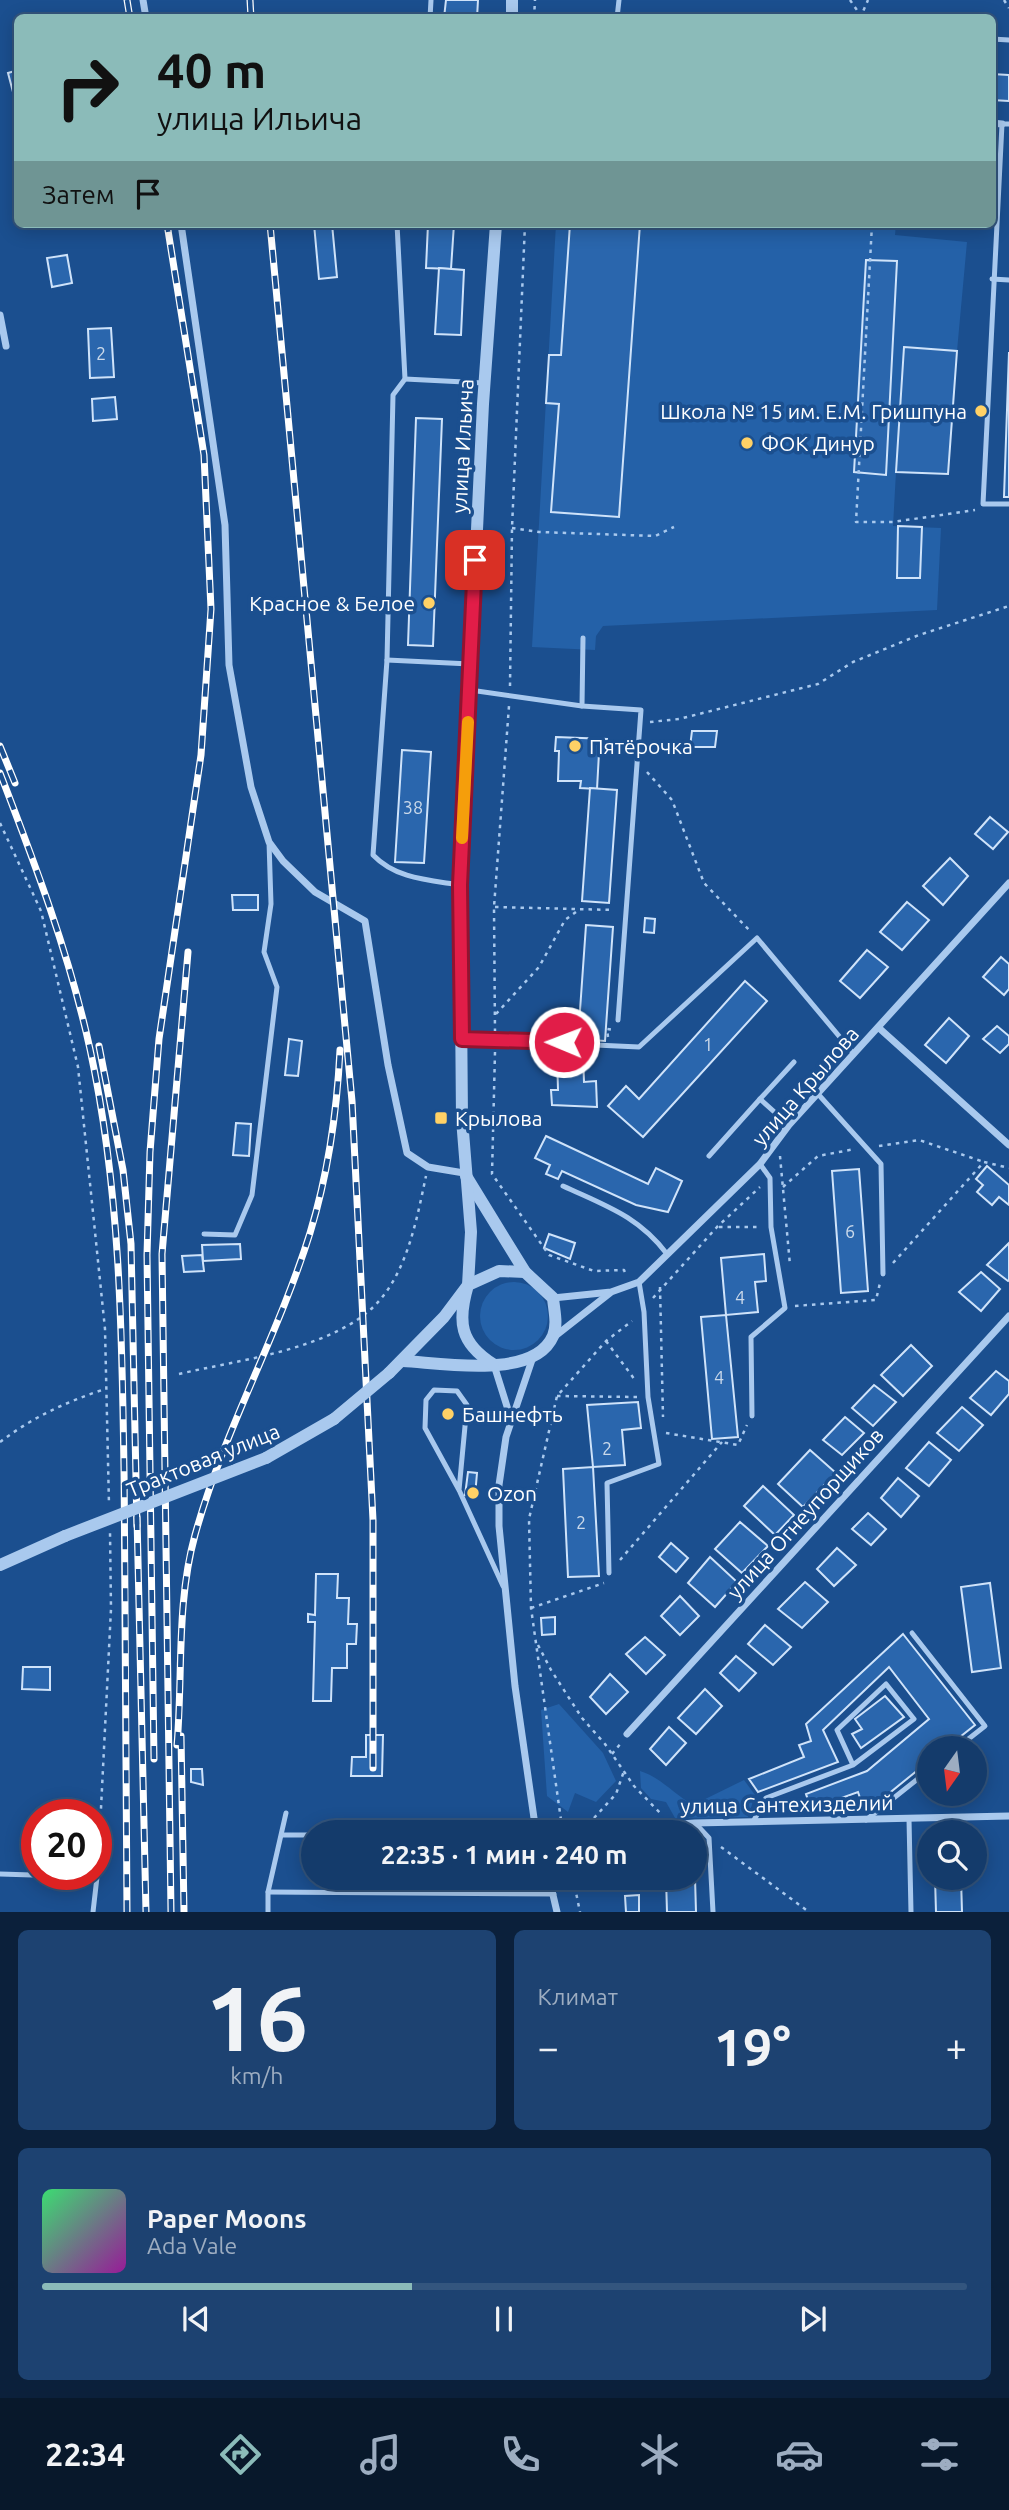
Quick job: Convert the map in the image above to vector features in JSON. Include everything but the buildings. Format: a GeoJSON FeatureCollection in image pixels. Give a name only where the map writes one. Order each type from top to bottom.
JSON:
{"type":"FeatureCollection","features":[{"type":"Feature","properties":{"kind":"street"},"geometry":{"type":"LineString","coordinates":[[182,228],[225,525],[229,665],[251,787],[269,842],[283,861],[308,886],[365,921],[388,1065],[407,1153],[428,1167],[464,1173],[526,1272],[553,1298],[556,1325],[552,1338]]}},
{"type":"Feature","properties":{"kind":"street","name":"улица Ильича"},"geometry":{"type":"LineString","coordinates":[[468,1285],[471,1232],[464,1173],[460,885],[484,383],[496,228]]}},
{"type":"Feature","properties":{"kind":"street"},"geometry":{"type":"LineString","coordinates":[[0,315],[6,346]]}},
{"type":"Feature","properties":{"kind":"street","name":"улица Крылова"},"geometry":{"type":"LineString","coordinates":[[611,1292],[639,1282],[760,1164],[789,1125],[1009,883]]}},
{"type":"Feature","properties":{"kind":"street"},"geometry":{"type":"LineString","coordinates":[[879,1028],[1009,1145]]}},
{"type":"Feature","properties":{"kind":"street"},"geometry":{"type":"LineString","coordinates":[[510,1417],[494,1365],[476,1353],[466,1336],[460,1312],[468,1285],[499,1272],[526,1272]]}},
{"type":"Feature","properties":{"kind":"street","name":"Трактовая улица"},"geometry":{"type":"LineString","coordinates":[[0,1565],[65,1536],[266,1458],[334,1419],[404,1361],[468,1285]]}},
{"type":"Feature","properties":{"kind":"street"},"geometry":{"type":"LineString","coordinates":[[553,1298],[611,1292]]}},
{"type":"Feature","properties":{"kind":"street"},"geometry":{"type":"LineString","coordinates":[[534,1820],[505,1589],[499,1486],[510,1417],[533,1357],[552,1338],[611,1292]]}},
{"type":"Feature","properties":{"kind":"street","name":"улица Огнеупорщиков"},"geometry":{"type":"LineString","coordinates":[[627,1734],[1009,1316]]}},
{"type":"Feature","properties":{"kind":"street"},"geometry":{"type":"LineString","coordinates":[[404,1361],[494,1365],[511,1364],[533,1357]]}},
{"type":"Feature","properties":{"kind":"street","name":"улица Сантехизделий"},"geometry":{"type":"LineString","coordinates":[[707,1823],[1009,1816]]}},
{"type":"Feature","properties":{"kind":"street"},"geometry":{"type":"LineString","coordinates":[[553,1890],[557,1912]]}},
{"type":"Feature","properties":{"kind":"lane"},"geometry":{"type":"LineString","coordinates":[[1005,124],[992,279],[983,503],[1009,504]]}},
{"type":"Feature","properties":{"kind":"lane"},"geometry":{"type":"LineString","coordinates":[[397,228],[405,379],[393,395],[387,660],[373,855],[385,867],[405,875],[460,885]]}},
{"type":"Feature","properties":{"kind":"lane"},"geometry":{"type":"LineString","coordinates":[[992,279],[1009,280]]}},
{"type":"Feature","properties":{"kind":"lane"},"geometry":{"type":"LineString","coordinates":[[405,379],[484,383]]}},
{"type":"Feature","properties":{"kind":"lane"},"geometry":{"type":"LineString","coordinates":[[582,706],[583,638]]}},
{"type":"Feature","properties":{"kind":"lane"},"geometry":{"type":"LineString","coordinates":[[387,660],[470,664]]}},
{"type":"Feature","properties":{"kind":"lane"},"geometry":{"type":"LineString","coordinates":[[470,690],[582,706],[641,710],[618,1020]]}},
{"type":"Feature","properties":{"kind":"lane"},"geometry":{"type":"LineString","coordinates":[[204,1234],[235,1235],[251,1195],[277,987],[264,952],[271,904],[269,842]]}},
{"type":"Feature","properties":{"kind":"lane"},"geometry":{"type":"LineString","coordinates":[[462,1039],[639,1047],[757,938],[854,1054]]}},
{"type":"Feature","properties":{"kind":"lane"},"geometry":{"type":"LineString","coordinates":[[709,1156],[794,1062]]}},
{"type":"Feature","properties":{"kind":"lane"},"geometry":{"type":"LineString","coordinates":[[818,1094],[881,1164],[883,1274]]}},
{"type":"Feature","properties":{"kind":"lane"},"geometry":{"type":"LineString","coordinates":[[760,1099],[789,1125]]}},
{"type":"Feature","properties":{"kind":"lane"},"geometry":{"type":"LineString","coordinates":[[752,1416],[751,1337],[785,1308],[771,1227],[770,1178],[760,1164]]}},
{"type":"Feature","properties":{"kind":"lane"},"geometry":{"type":"LineString","coordinates":[[564,1186],[631,1217],[650,1233],[667,1254]]}},
{"type":"Feature","properties":{"kind":"lane"},"geometry":{"type":"LineString","coordinates":[[610,1573],[607,1483],[659,1464],[648,1397],[644,1312],[639,1282]]}},
{"type":"Feature","properties":{"kind":"lane"},"geometry":{"type":"LineString","coordinates":[[459,1490],[467,1405],[457,1391],[434,1390],[426,1400],[425,1428],[459,1490],[505,1589]]}},
{"type":"Feature","properties":{"kind":"lane"},"geometry":{"type":"LineString","coordinates":[[912,1633],[985,1726],[972,1736]]}},
{"type":"Feature","properties":{"kind":"lane"},"geometry":{"type":"LineString","coordinates":[[753,1822],[766,1798],[853,1765],[914,1719],[886,1684],[837,1730],[853,1765]]}},
{"type":"Feature","properties":{"kind":"lane"},"geometry":{"type":"LineString","coordinates":[[866,1820],[917,1780]]}},
{"type":"Feature","properties":{"kind":"lane"},"geometry":{"type":"LineString","coordinates":[[268,1912],[268,1892],[286,1813]]}},
{"type":"Feature","properties":{"kind":"lane"},"geometry":{"type":"LineString","coordinates":[[909,1819],[911,1912]]}},
{"type":"Feature","properties":{"kind":"lane"},"geometry":{"type":"LineString","coordinates":[[283,1835],[301,1835]]}},
{"type":"Feature","properties":{"kind":"lane"},"geometry":{"type":"LineString","coordinates":[[709,1838],[713,1912]]}},
{"type":"Feature","properties":{"kind":"lane"},"geometry":{"type":"LineString","coordinates":[[0,1874],[21,1875]]}},
{"type":"Feature","properties":{"kind":"lane"},"geometry":{"type":"LineString","coordinates":[[93,1912],[96,1890]]}},
{"type":"Feature","properties":{"kind":"lane"},"geometry":{"type":"LineString","coordinates":[[268,1892],[554,1894]]}},
{"type":"Feature","properties":{"kind":"path"},"geometry":{"type":"LineString","coordinates":[[1004,0],[1009,8]]}},
{"type":"Feature","properties":{"kind":"path"},"geometry":{"type":"LineString","coordinates":[[525,228],[512,527],[510,696],[494,906],[496,1041],[492,1174],[549,1255],[594,1271],[624,1270],[629,1286]]}},
{"type":"Feature","properties":{"kind":"path"},"geometry":{"type":"LineString","coordinates":[[872,228],[856,522],[893,522],[972,509],[984,512]]}},
{"type":"Feature","properties":{"kind":"path"},"geometry":{"type":"LineString","coordinates":[[512,527],[539,532],[655,536],[674,527]]}},
{"type":"Feature","properties":{"kind":"path"},"geometry":{"type":"LineString","coordinates":[[640,723],[679,719],[818,684],[853,662],[919,635],[1009,606]]}},
{"type":"Feature","properties":{"kind":"path"},"geometry":{"type":"LineString","coordinates":[[638,762],[672,800],[704,883],[757,938]]}},
{"type":"Feature","properties":{"kind":"path"},"geometry":{"type":"LineString","coordinates":[[0,823],[41,911],[78,1067],[104,1329],[109,1505]]}},
{"type":"Feature","properties":{"kind":"path"},"geometry":{"type":"LineString","coordinates":[[494,906],[628,910]]}},
{"type":"Feature","properties":{"kind":"path"},"geometry":{"type":"LineString","coordinates":[[495,1015],[539,967],[565,920],[580,909]]}},
{"type":"Feature","properties":{"kind":"path"},"geometry":{"type":"LineString","coordinates":[[609,1044],[607,1029],[621,1031]]}},
{"type":"Feature","properties":{"kind":"path"},"geometry":{"type":"LineString","coordinates":[[778,1142],[790,1266]]}},
{"type":"Feature","properties":{"kind":"path"},"geometry":{"type":"LineString","coordinates":[[785,1308],[876,1300],[883,1274],[984,1162],[1009,1168]]}},
{"type":"Feature","properties":{"kind":"path"},"geometry":{"type":"LineString","coordinates":[[179,1374],[310,1341],[347,1324],[378,1302],[406,1251],[428,1167]]}},
{"type":"Feature","properties":{"kind":"path"},"geometry":{"type":"LineString","coordinates":[[562,1820],[531,1608],[529,1519],[557,1396],[606,1341],[644,1312],[660,1287],[717,1227],[770,1178]]}},
{"type":"Feature","properties":{"kind":"path"},"geometry":{"type":"LineString","coordinates":[[717,1227],[771,1227]]}},
{"type":"Feature","properties":{"kind":"path"},"geometry":{"type":"LineString","coordinates":[[660,1287],[663,1433]]}},
{"type":"Feature","properties":{"kind":"path"},"geometry":{"type":"LineString","coordinates":[[606,1341],[648,1397]]}},
{"type":"Feature","properties":{"kind":"path"},"geometry":{"type":"LineString","coordinates":[[0,1442],[29,1420],[107,1388]]}},
{"type":"Feature","properties":{"kind":"path"},"geometry":{"type":"LineString","coordinates":[[557,1396],[648,1397]]}},
{"type":"Feature","properties":{"kind":"path"},"geometry":{"type":"LineString","coordinates":[[655,1433],[737,1445],[752,1416]]}},
{"type":"Feature","properties":{"kind":"path"},"geometry":{"type":"LineString","coordinates":[[531,1608],[603,1584],[722,1442]]}},
{"type":"Feature","properties":{"kind":"path"},"geometry":{"type":"LineString","coordinates":[[101,1799],[111,1609],[110,1531]]}},
{"type":"Feature","properties":{"kind":"path"},"geometry":{"type":"LineString","coordinates":[[536,1640],[551,1671],[624,1772],[656,1811],[671,1820]]}},
{"type":"Feature","properties":{"kind":"path"},"geometry":{"type":"LineString","coordinates":[[591,1820],[616,1794],[624,1772]]}},
{"type":"Feature","properties":{"kind":"path"},"geometry":{"type":"LineString","coordinates":[[709,1838],[809,1912]]}},
{"type":"Feature","properties":{"kind":"path"},"geometry":{"type":"LineString","coordinates":[[575,1890],[580,1912]]}},
{"type":"Feature","properties":{"kind":"shaded area","name":"ФОК Динур"},"geometry":{"type":"Polygon","coordinates":[[[556,228],[896,228],[895,235],[967,242],[957,351],[896,472],[893,526],[941,528],[937,610],[603,626],[596,636],[595,650],[532,647],[556,228]]]}},
{"type":"Feature","properties":{"kind":"shaded area"},"geometry":{"type":"Polygon","coordinates":[[[507,1282],[521,1282],[533,1287],[543,1297],[548,1316],[543,1335],[533,1345],[521,1350],[507,1350],[495,1345],[485,1335],[480,1323],[480,1309],[485,1297],[495,1287],[507,1282]]]}},
{"type":"Feature","properties":{"kind":"shaded area"},"geometry":{"type":"Polygon","coordinates":[[[559,1704],[603,1753],[616,1781],[596,1802],[575,1793],[568,1812],[547,1796],[541,1710],[559,1704]]]}},
{"type":"Feature","properties":{"kind":"shaded area"},"geometry":{"type":"Polygon","coordinates":[[[640,1771],[654,1777],[693,1805],[744,1780],[755,1795],[748,1817],[675,1818],[666,1802],[651,1799],[641,1788],[640,1771]]]}},
{"type":"Feature","properties":{"kind":"railway"},"geometry":{"type":"LineString","coordinates":[[127,0],[129,14]]}},
{"type":"Feature","properties":{"kind":"railway"},"geometry":{"type":"LineString","coordinates":[[250,0],[251,14]]}},
{"type":"Feature","properties":{"kind":"railway"},"geometry":{"type":"LineString","coordinates":[[154,1759],[147,1255],[150,1152],[159,1039],[201,755],[211,609],[204,455],[168,228]]}},
{"type":"Feature","properties":{"kind":"railway"},"geometry":{"type":"LineString","coordinates":[[270,228],[352,1101],[373,1520],[373,1768]]}},
{"type":"Feature","properties":{"kind":"railway"},"geometry":{"type":"LineString","coordinates":[[0,746],[15,783]]}},
{"type":"Feature","properties":{"kind":"railway"},"geometry":{"type":"LineString","coordinates":[[0,773],[62,943],[82,1013],[108,1153],[118,1258],[122,1364],[127,1912]]}},
{"type":"Feature","properties":{"kind":"railway"},"geometry":{"type":"LineString","coordinates":[[171,1912],[162,1254],[188,952]]}},
{"type":"Feature","properties":{"kind":"railway"},"geometry":{"type":"LineString","coordinates":[[99,1046],[123,1170],[131,1244],[137,1526]]}},
{"type":"Feature","properties":{"kind":"railway"},"geometry":{"type":"LineString","coordinates":[[177,1745],[185,1587],[195,1535],[221,1458],[283,1309],[310,1233],[331,1142],[340,1050]]}},
{"type":"Feature","properties":{"kind":"railway"},"geometry":{"type":"LineString","coordinates":[[137,1517],[146,1912]]}},
{"type":"Feature","properties":{"kind":"railway"},"geometry":{"type":"LineString","coordinates":[[181,1736],[184,1912]]}},
{"type":"Feature","properties":{"kind":"slow traffic"},"geometry":{"type":"LineString","coordinates":[[462,838],[468,722]]}},
{"type":"Feature","properties":{"kind":"place","name":"Школа № 15 им. Е.М. Гришпуна"},"geometry":{"type":"Point","coordinates":[981,411]}},
{"type":"Feature","properties":{"kind":"place","name":"ФОК Динур"},"geometry":{"type":"Point","coordinates":[747,443]}},
{"type":"Feature","properties":{"kind":"place","name":"Красное & Белое"},"geometry":{"type":"Point","coordinates":[429,603]}},
{"type":"Feature","properties":{"kind":"place","name":"Пятёрочка"},"geometry":{"type":"Point","coordinates":[575,746]}},
{"type":"Feature","properties":{"kind":"place","name":"Крылова"},"geometry":{"type":"Point","coordinates":[441,1118]}},
{"type":"Feature","properties":{"kind":"place","name":"Башнефть"},"geometry":{"type":"Point","coordinates":[448,1414]}},
{"type":"Feature","properties":{"kind":"place","name":"Ozon"},"geometry":{"type":"Point","coordinates":[473,1493]}},
{"type":"Feature","properties":{"kind":"route"},"geometry":{"type":"LineString","coordinates":[[475,560],[460,885],[462,1039],[564,1042]]}}]}
